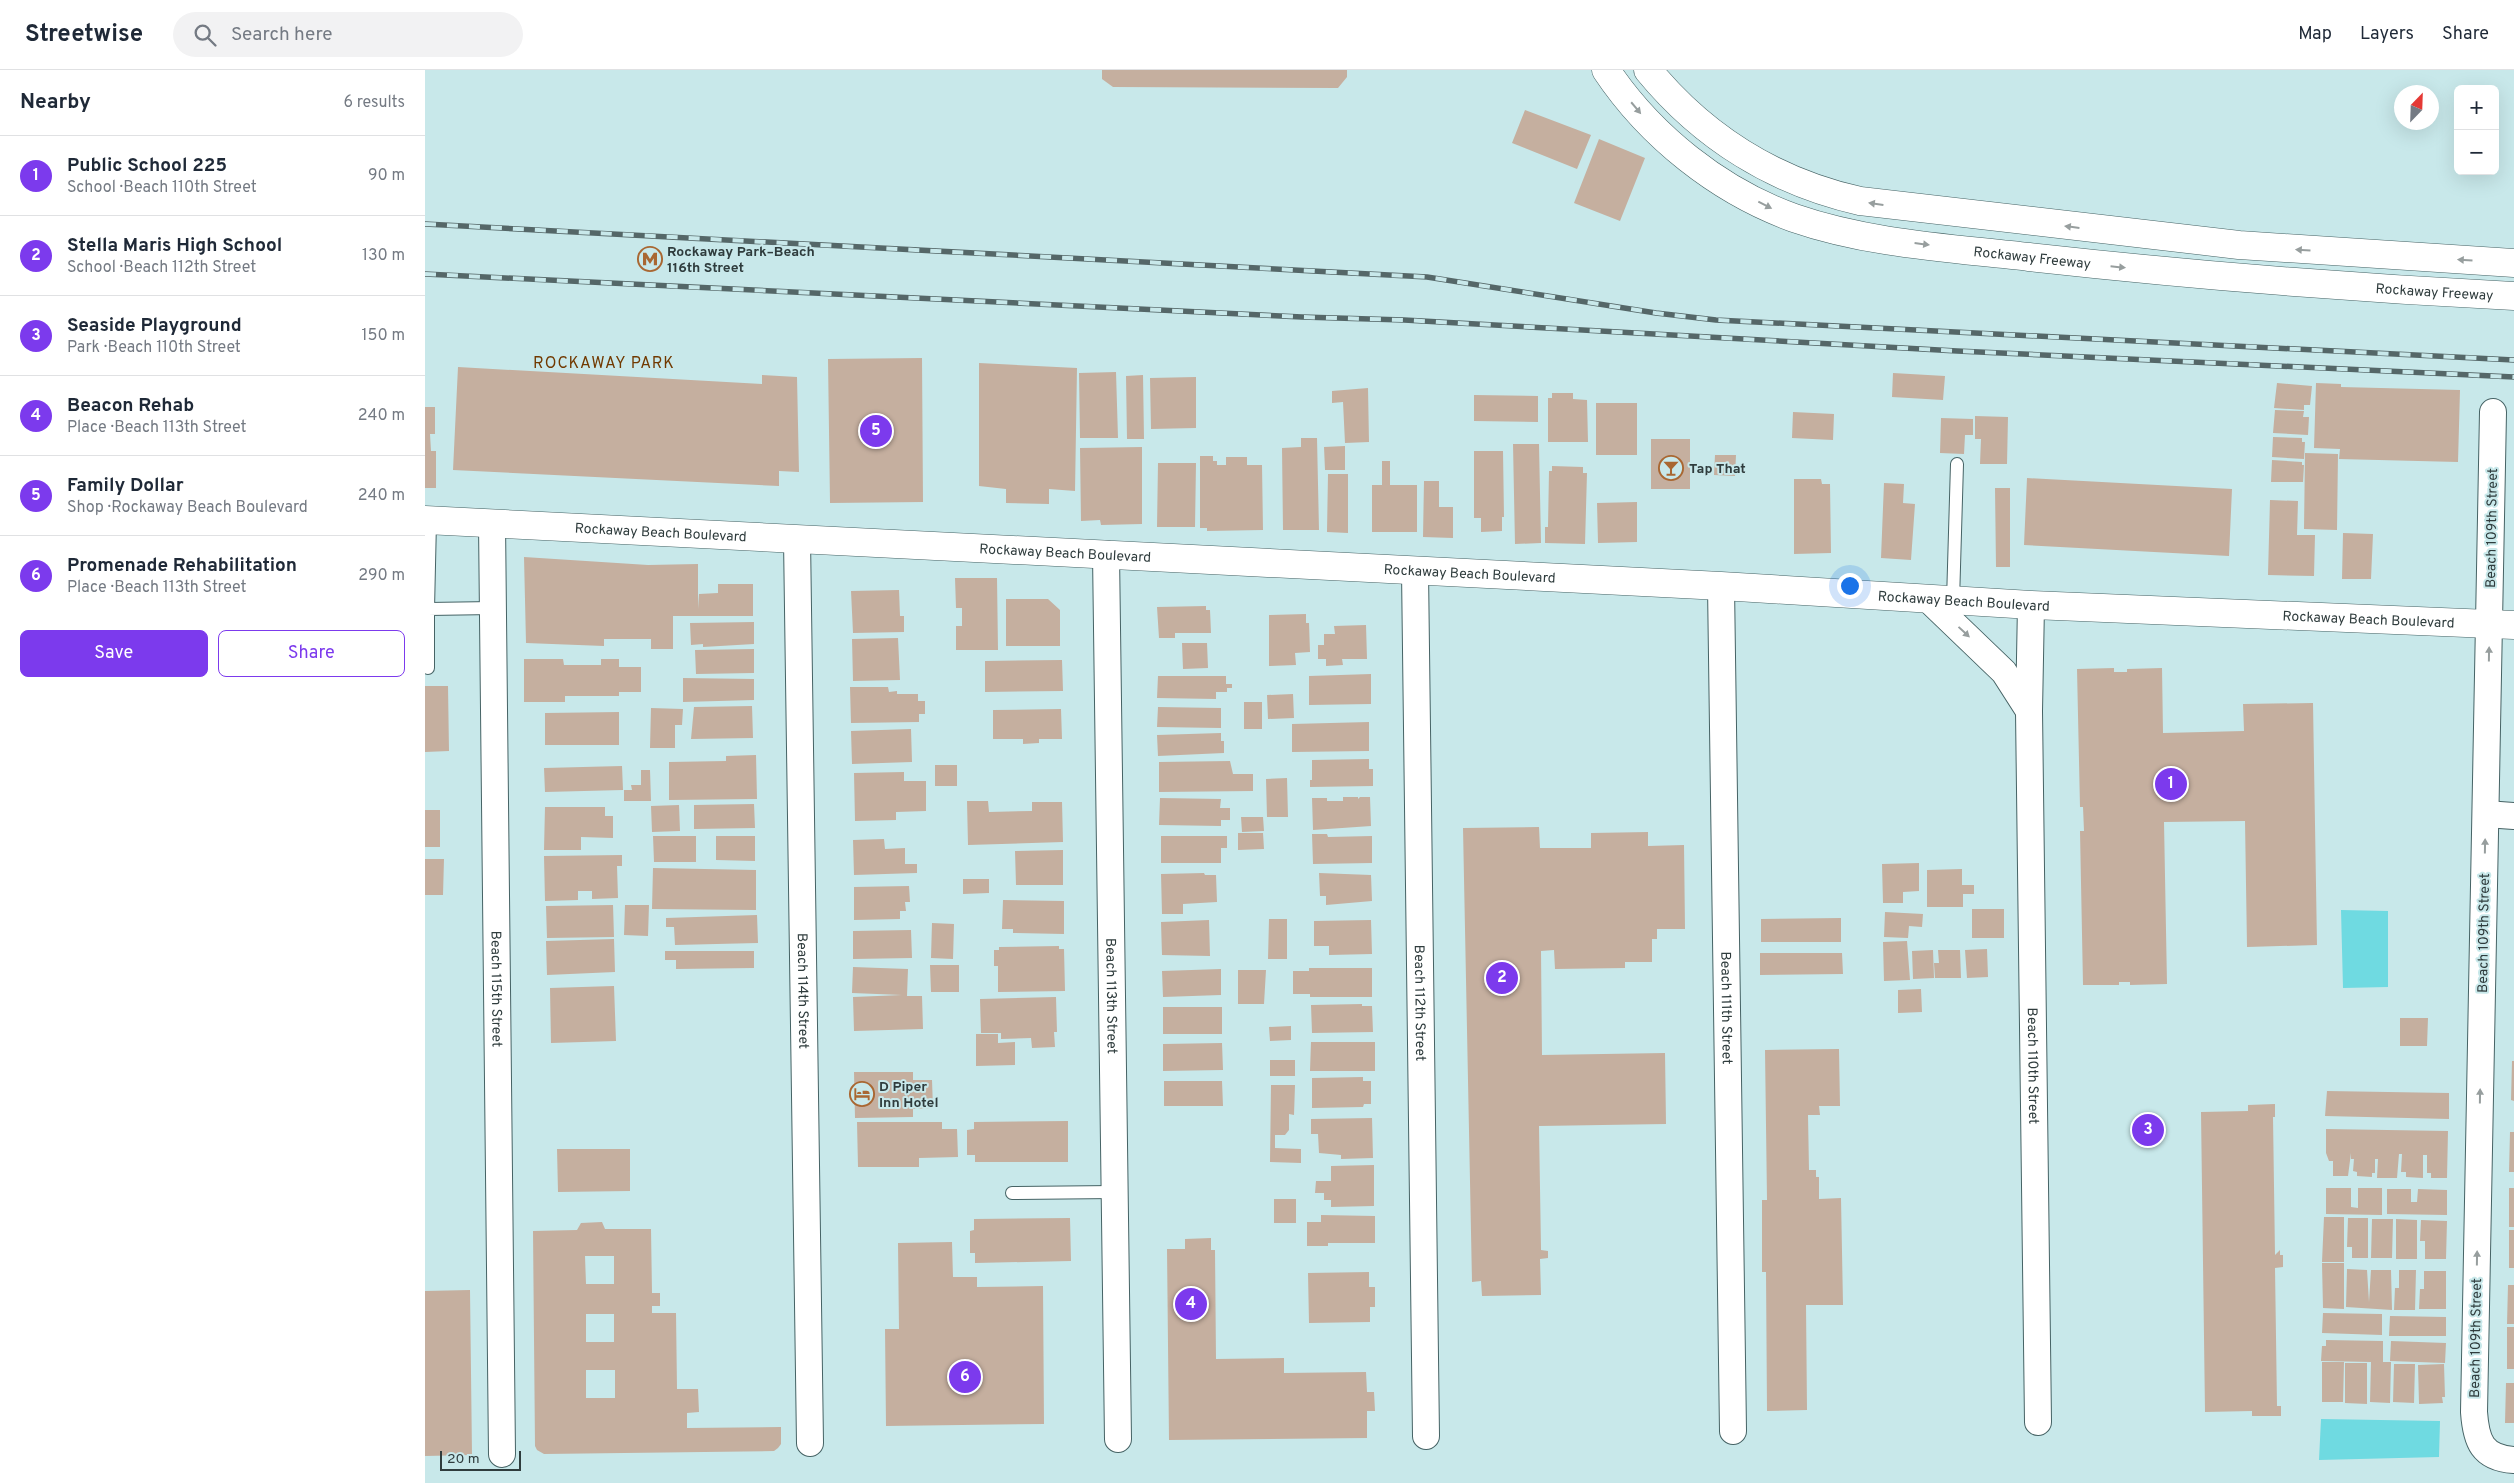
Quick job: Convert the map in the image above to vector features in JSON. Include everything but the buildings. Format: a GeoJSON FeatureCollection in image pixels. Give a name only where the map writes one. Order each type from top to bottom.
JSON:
{"type":"FeatureCollection","features":[{"type":"Feature","properties":{"kind":"street","name":"Rockaway Freeway"},"geometry":{"type":"LineString","coordinates":[[1606,70],[1661,135],[1704,170],[1773,209],[1842,232],[1945,247],[2188,274],[2385,290],[2514,296]]}},
{"type":"Feature","properties":{"kind":"street"},"geometry":{"type":"LineString","coordinates":[[1648,70],[1685,110],[1737,152],[1782,176],[1860,202],[2239,245],[2514,263]]}},
{"type":"Feature","properties":{"kind":"street","name":"Beach 109th Street"},"geometry":{"type":"LineString","coordinates":[[2493,412],[2502,625],[2486,814],[2474,1412],[2478,1437],[2487,1451],[2500,1458],[2514,1460]]}},
{"type":"Feature","properties":{"kind":"street","name":"Rockaway Beach Boulevard"},"geometry":{"type":"LineString","coordinates":[[427,521],[1721,586],[2031,605],[2502,625]]}},
{"type":"Feature","properties":{"kind":"street","name":"Beach 115th Street"},"geometry":{"type":"LineString","coordinates":[[492,523],[502,1454]]}},
{"type":"Feature","properties":{"kind":"street","name":"Beach 114th Street"},"geometry":{"type":"LineString","coordinates":[[797,539],[810,1443]]}},
{"type":"Feature","properties":{"kind":"street","name":"Beach 113th Street"},"geometry":{"type":"LineString","coordinates":[[1106,554],[1118,1439]]}},
{"type":"Feature","properties":{"kind":"street","name":"Beach 112th Street"},"geometry":{"type":"LineString","coordinates":[[1415,571],[1426,1436]]}},
{"type":"Feature","properties":{"kind":"street","name":"Beach 111th Street"},"geometry":{"type":"LineString","coordinates":[[1721,586],[1733,1431]]}},
{"type":"Feature","properties":{"kind":"street"},"geometry":{"type":"LineString","coordinates":[[1941,600],[2004,672],[2029,711]]}},
{"type":"Feature","properties":{"kind":"street","name":"Beach 110th Street"},"geometry":{"type":"LineString","coordinates":[[2031,605],[2029,711],[2038,1422]]}},
{"type":"Feature","properties":{"kind":"street"},"geometry":{"type":"LineString","coordinates":[[2486,814],[2514,816]]}},
{"type":"Feature","properties":{"kind":"lane"},"geometry":{"type":"LineString","coordinates":[[1941,600],[1957,464]]}},
{"type":"Feature","properties":{"kind":"lane"},"geometry":{"type":"LineString","coordinates":[[427,521],[428,668]]}},
{"type":"Feature","properties":{"kind":"lane"},"geometry":{"type":"LineString","coordinates":[[428,610],[493,608]]}},
{"type":"Feature","properties":{"kind":"lane"},"geometry":{"type":"LineString","coordinates":[[1012,1193],[1114,1192]]}},
{"type":"Feature","properties":{"kind":"shaded area"},"geometry":{"type":"Polygon","coordinates":[[[2341,910],[2388,911],[2388,987],[2343,988],[2341,910]]]}},
{"type":"Feature","properties":{"kind":"shaded area"},"geometry":{"type":"Polygon","coordinates":[[[2321,1419],[2440,1421],[2439,1457],[2319,1460],[2321,1419]]]}},
{"type":"Feature","properties":{"kind":"railway"},"geometry":{"type":"LineString","coordinates":[[425,224],[1427,277],[1656,313],[1716,320],[2514,360]]}},
{"type":"Feature","properties":{"kind":"railway"},"geometry":{"type":"LineString","coordinates":[[425,274],[1302,317],[1404,320],[1957,351],[2514,377]]}},
{"type":"Feature","properties":{"kind":"place","name":"Rockaway Park–Beach 116th Street"},"geometry":{"type":"Point","coordinates":[650,259]}},
{"type":"Feature","properties":{"kind":"place","name":"Family Dollar"},"geometry":{"type":"Point","coordinates":[876,431]}},
{"type":"Feature","properties":{"kind":"place","name":"Tap That"},"geometry":{"type":"Point","coordinates":[1671,468]}},
{"type":"Feature","properties":{"kind":"place","name":"Public School 225"},"geometry":{"type":"Point","coordinates":[2171,784]}},
{"type":"Feature","properties":{"kind":"place","name":"Stella Maris High School"},"geometry":{"type":"Point","coordinates":[1502,978]}},
{"type":"Feature","properties":{"kind":"place","name":"D Piper Inn Hotel"},"geometry":{"type":"Point","coordinates":[862,1094]}},
{"type":"Feature","properties":{"kind":"place","name":"Seaside Playground"},"geometry":{"type":"Point","coordinates":[2148,1130]}},
{"type":"Feature","properties":{"kind":"place","name":"Beacon Rehab"},"geometry":{"type":"Point","coordinates":[1191,1304]}},
{"type":"Feature","properties":{"kind":"place","name":"Promenade Rehabilitation"},"geometry":{"type":"Point","coordinates":[965,1377]}},
{"type":"Feature","properties":{"kind":"district","name":"ROCKAWAY PARK"},"geometry":{"type":"Point","coordinates":[604,362]}}]}
